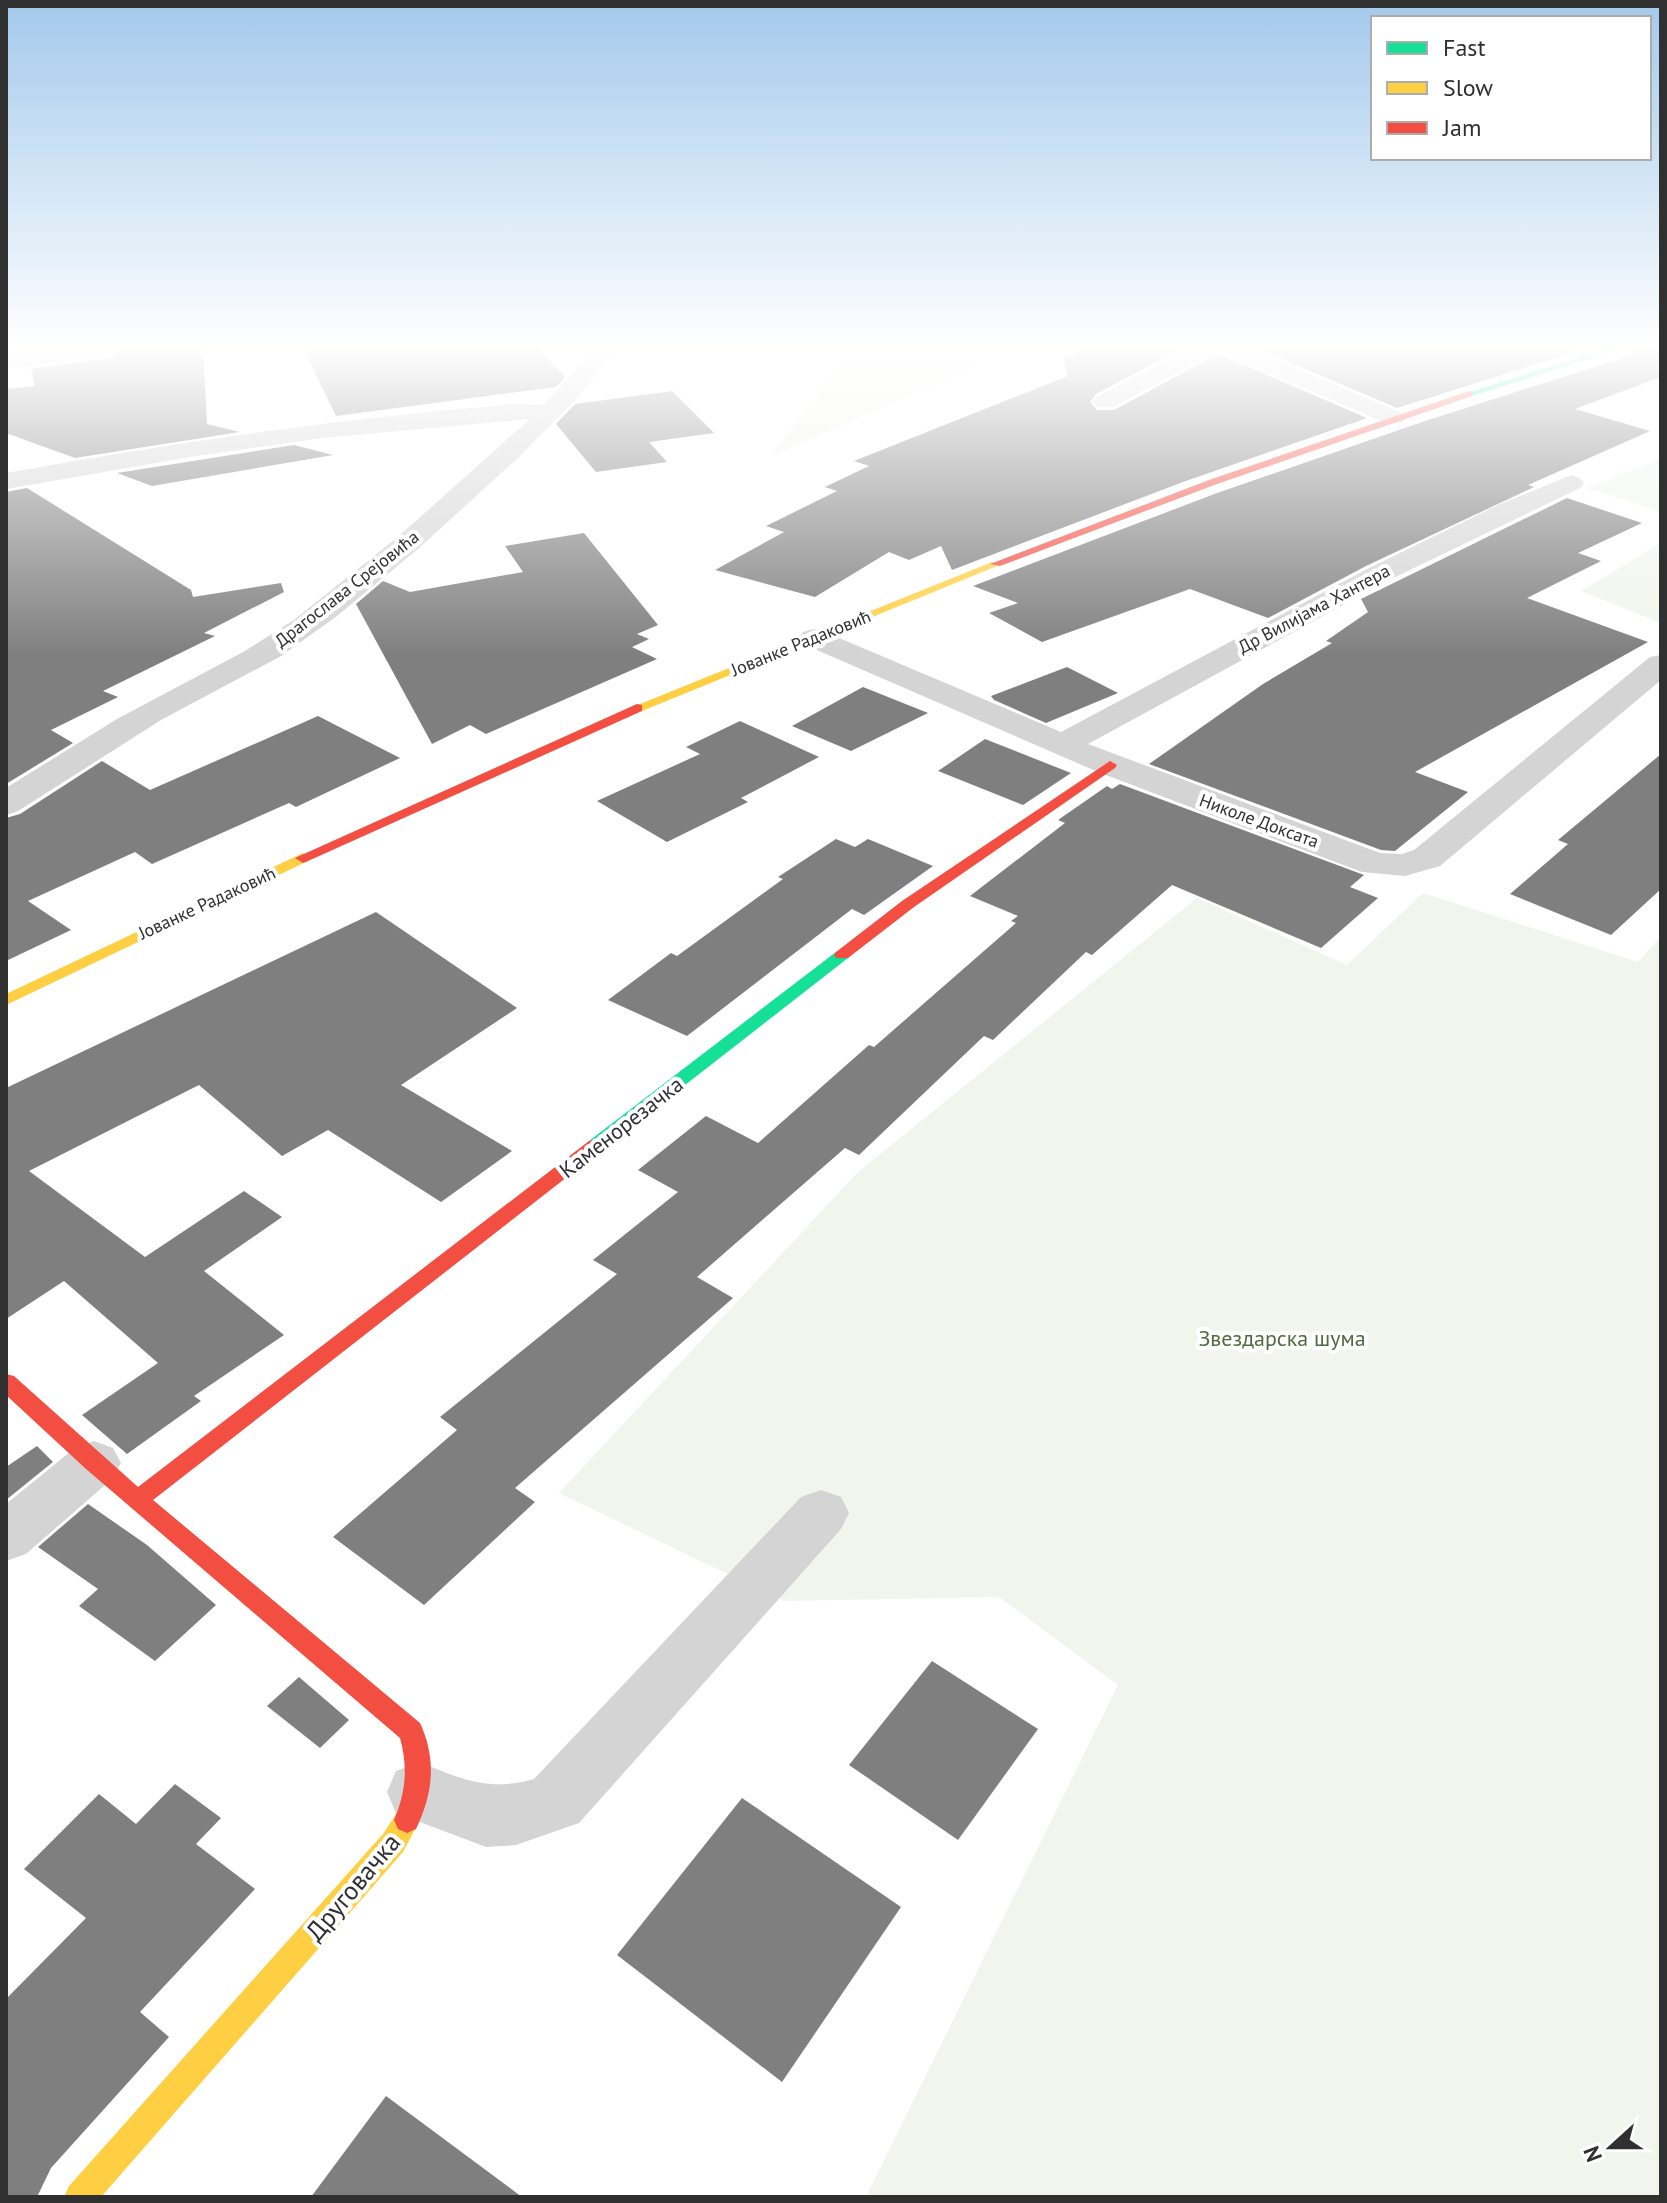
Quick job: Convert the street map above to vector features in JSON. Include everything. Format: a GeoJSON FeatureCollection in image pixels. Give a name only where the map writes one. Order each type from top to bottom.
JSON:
{"type":"FeatureCollection","features":[{"type":"Feature","properties":{"kind":"main road","name":"Јованке Радаковић"},"geometry":{"type":"LineString","coordinates":[[6,1000],[229,891],[629,712],[1170,496],[1300,451]]}},
{"type":"Feature","properties":{"kind":"main road","name":"Каменорезачка"},"geometry":{"type":"LineString","coordinates":[[138,1499],[896,913],[1110,765]]}},
{"type":"Feature","properties":{"kind":"main road"},"geometry":{"type":"LineString","coordinates":[[6,1382],[94,1463],[411,1731],[421,1758],[419,1792]]}},
{"type":"Feature","properties":{"kind":"main road","name":"Друговачка"},"geometry":{"type":"LineString","coordinates":[[80,2197],[393,1843],[407,1823],[419,1792]]}},
{"type":"Feature","properties":{"kind":"street"},"geometry":{"type":"LineString","coordinates":[[6,481],[169,451]]}},
{"type":"Feature","properties":{"kind":"street","name":"Драгослава Срејовића"},"geometry":{"type":"LineString","coordinates":[[6,804],[76,757],[300,629],[397,553],[510,451]]}},
{"type":"Feature","properties":{"kind":"street","name":"Др Вилијама Хантера"},"geometry":{"type":"LineString","coordinates":[[1061,745],[1394,566],[1480,522],[1571,483]]}},
{"type":"Feature","properties":{"kind":"street","name":"Николе Доксата"},"geometry":{"type":"LineString","coordinates":[[814,638],[1110,765],[1375,864],[1405,865],[1427,858],[1661,664]]}},
{"type":"Feature","properties":{"kind":"street"},"geometry":{"type":"LineString","coordinates":[[6,1537],[94,1463]]}},
{"type":"Feature","properties":{"kind":"street"},"geometry":{"type":"LineString","coordinates":[[419,1792],[482,1818],[519,1816],[556,1801],[821,1513]]}},
{"type":"Feature","properties":{"kind":"green space"},"geometry":{"type":"Polygon","coordinates":[[[1661,458],[1661,512],[1588,488],[1661,458]]]}},
{"type":"Feature","properties":{"kind":"green space"},"geometry":{"type":"Polygon","coordinates":[[[1661,543],[1661,623],[1581,591],[1661,543]]]}},
{"type":"Feature","properties":{"kind":"green space","name":"Звездарска шума"},"geometry":{"type":"Polygon","coordinates":[[[1423,893],[1638,962],[1661,936],[1661,2197],[866,2197],[1118,1685],[999,1597],[784,1601],[559,1493],[858,1172],[1197,898],[1347,965],[1423,893]]]}},
{"type":"Feature","properties":{"kind":"building"},"geometry":{"type":"Polygon","coordinates":[[[55,451],[121,451],[75,458],[55,451]]]}},
{"type":"Feature","properties":{"kind":"building"},"geometry":{"type":"Polygon","coordinates":[[[257,451],[317,451],[333,455],[152,486],[117,473],[257,451]]]}},
{"type":"Feature","properties":{"kind":"building"},"geometry":{"type":"Polygon","coordinates":[[[578,451],[657,451],[667,462],[596,472],[578,451]]]}},
{"type":"Feature","properties":{"kind":"building"},"geometry":{"type":"Polygon","coordinates":[[[880,451],[1273,451],[952,570],[941,546],[909,560],[889,552],[815,597],[715,570],[784,532],[766,526],[837,491],[825,487],[869,466],[854,461],[880,451]]]}},
{"type":"Feature","properties":{"kind":"building"},"geometry":{"type":"Polygon","coordinates":[[[1339,451],[1605,451],[1528,485],[1534,487],[1366,566],[1268,618],[1190,589],[1042,642],[989,613],[1018,603],[973,586],[1217,493],[1339,451]]]}},
{"type":"Feature","properties":{"kind":"building"},"geometry":{"type":"Polygon","coordinates":[[[27,488],[191,590],[193,597],[281,583],[284,592],[204,633],[215,636],[103,691],[118,697],[51,730],[73,743],[6,784],[6,492],[27,488]]]}},
{"type":"Feature","properties":{"kind":"building"},"geometry":{"type":"Polygon","coordinates":[[[1567,498],[1642,523],[1578,553],[1601,561],[1527,598],[1648,642],[1415,772],[1468,792],[1395,851],[1381,850],[1149,764],[1263,684],[1332,643],[1326,641],[1368,612],[1361,599],[1567,498]]]}},
{"type":"Feature","properties":{"kind":"building"},"geometry":{"type":"Polygon","coordinates":[[[584,533],[658,625],[637,634],[649,639],[632,647],[657,659],[486,734],[470,725],[432,744],[356,604],[383,581],[410,592],[523,572],[505,546],[584,533]]]}},
{"type":"Feature","properties":{"kind":"building"},"geometry":{"type":"Polygon","coordinates":[[[1067,667],[1118,693],[1046,723],[991,696],[1067,667]]]}},
{"type":"Feature","properties":{"kind":"building"},"geometry":{"type":"Polygon","coordinates":[[[863,687],[928,713],[851,751],[792,726],[863,687]]]}},
{"type":"Feature","properties":{"kind":"building"},"geometry":{"type":"Polygon","coordinates":[[[318,716],[400,758],[296,807],[289,803],[152,864],[135,852],[28,901],[71,930],[6,961],[6,818],[20,814],[102,761],[150,790],[318,716]]]}},
{"type":"Feature","properties":{"kind":"building"},"geometry":{"type":"Polygon","coordinates":[[[740,721],[819,757],[741,798],[748,802],[667,842],[597,801],[700,754],[686,747],[740,721]]]}},
{"type":"Feature","properties":{"kind":"building"},"geometry":{"type":"Polygon","coordinates":[[[985,739],[1071,773],[1023,805],[938,771],[985,739]]]}},
{"type":"Feature","properties":{"kind":"building"},"geometry":{"type":"Polygon","coordinates":[[[1661,754],[1661,889],[1611,935],[1510,894],[1568,844],[1558,840],[1661,754]]]}},
{"type":"Feature","properties":{"kind":"building"},"geometry":{"type":"Polygon","coordinates":[[[1120,784],[1364,875],[1350,887],[1378,898],[1321,948],[1172,885],[1092,955],[1086,952],[993,1040],[984,1036],[859,1155],[845,1148],[697,1277],[733,1298],[515,1488],[535,1502],[424,1605],[333,1537],[457,1430],[440,1417],[617,1274],[593,1260],[678,1192],[638,1170],[706,1116],[758,1143],[869,1045],[874,1047],[1016,923],[1011,921],[1018,916],[970,896],[1065,823],[1058,820],[1107,786],[1112,789],[1120,784]]]}},
{"type":"Feature","properties":{"kind":"building"},"geometry":{"type":"Polygon","coordinates":[[[836,839],[855,847],[868,839],[933,866],[864,915],[852,909],[687,1036],[608,1000],[671,953],[677,956],[783,879],[778,877],[836,839]]]}},
{"type":"Feature","properties":{"kind":"building"},"geometry":{"type":"Polygon","coordinates":[[[376,912],[517,1008],[401,1085],[512,1151],[441,1202],[328,1130],[282,1156],[199,1085],[29,1171],[145,1257],[244,1191],[282,1217],[204,1271],[284,1335],[194,1396],[201,1401],[127,1454],[82,1415],[158,1363],[64,1281],[6,1319],[6,1088],[376,912]]]}},
{"type":"Feature","properties":{"kind":"building"},"geometry":{"type":"Polygon","coordinates":[[[37,1446],[53,1462],[6,1500],[6,1467],[37,1446]]]}},
{"type":"Feature","properties":{"kind":"building"},"geometry":{"type":"Polygon","coordinates":[[[88,1504],[147,1545],[216,1605],[155,1661],[79,1606],[98,1589],[38,1547],[88,1504]]]}},
{"type":"Feature","properties":{"kind":"building"},"geometry":{"type":"Polygon","coordinates":[[[932,1661],[1038,1729],[958,1840],[849,1765],[932,1661]]]}},
{"type":"Feature","properties":{"kind":"building"},"geometry":{"type":"Polygon","coordinates":[[[299,1677],[349,1720],[320,1748],[267,1706],[299,1677]]]}},
{"type":"Feature","properties":{"kind":"building"},"geometry":{"type":"Polygon","coordinates":[[[175,1784],[221,1818],[196,1844],[255,1889],[140,2012],[169,2037],[51,2168],[37,2197],[6,2197],[6,1999],[86,1918],[24,1869],[99,1794],[136,1824],[175,1784]]]}},
{"type":"Feature","properties":{"kind":"building"},"geometry":{"type":"Polygon","coordinates":[[[742,1798],[901,1907],[782,2082],[617,1955],[742,1798]]]}},
{"type":"Feature","properties":{"kind":"building"},"geometry":{"type":"Polygon","coordinates":[[[386,2096],[522,2197],[311,2197],[386,2096]]]}},
{"type":"Feature","properties":{"kind":"traffic: fast"},"geometry":{"type":"LineString","coordinates":[[596,1145],[842,955]]}},
{"type":"Feature","properties":{"kind":"traffic: slow"},"geometry":{"type":"LineString","coordinates":[[637,708],[996,564]]}},
{"type":"Feature","properties":{"kind":"traffic: slow"},"geometry":{"type":"LineString","coordinates":[[6,1000],[303,858]]}},
{"type":"Feature","properties":{"kind":"traffic: slow"},"geometry":{"type":"LineString","coordinates":[[80,2197],[393,1843],[407,1820]]}},
{"type":"Feature","properties":{"kind":"traffic: jam"},"geometry":{"type":"LineString","coordinates":[[996,564],[1304,451]]}},
{"type":"Feature","properties":{"kind":"traffic: jam"},"geometry":{"type":"LineString","coordinates":[[303,858],[637,708]]}},
{"type":"Feature","properties":{"kind":"traffic: jam"},"geometry":{"type":"LineString","coordinates":[[842,955],[908,904],[1110,765]]}},
{"type":"Feature","properties":{"kind":"traffic: jam"},"geometry":{"type":"LineString","coordinates":[[138,1499],[596,1145]]}},
{"type":"Feature","properties":{"kind":"traffic: jam"},"geometry":{"type":"LineString","coordinates":[[6,1382],[94,1463],[411,1731],[419,1776],[416,1798],[407,1820]]}}]}
